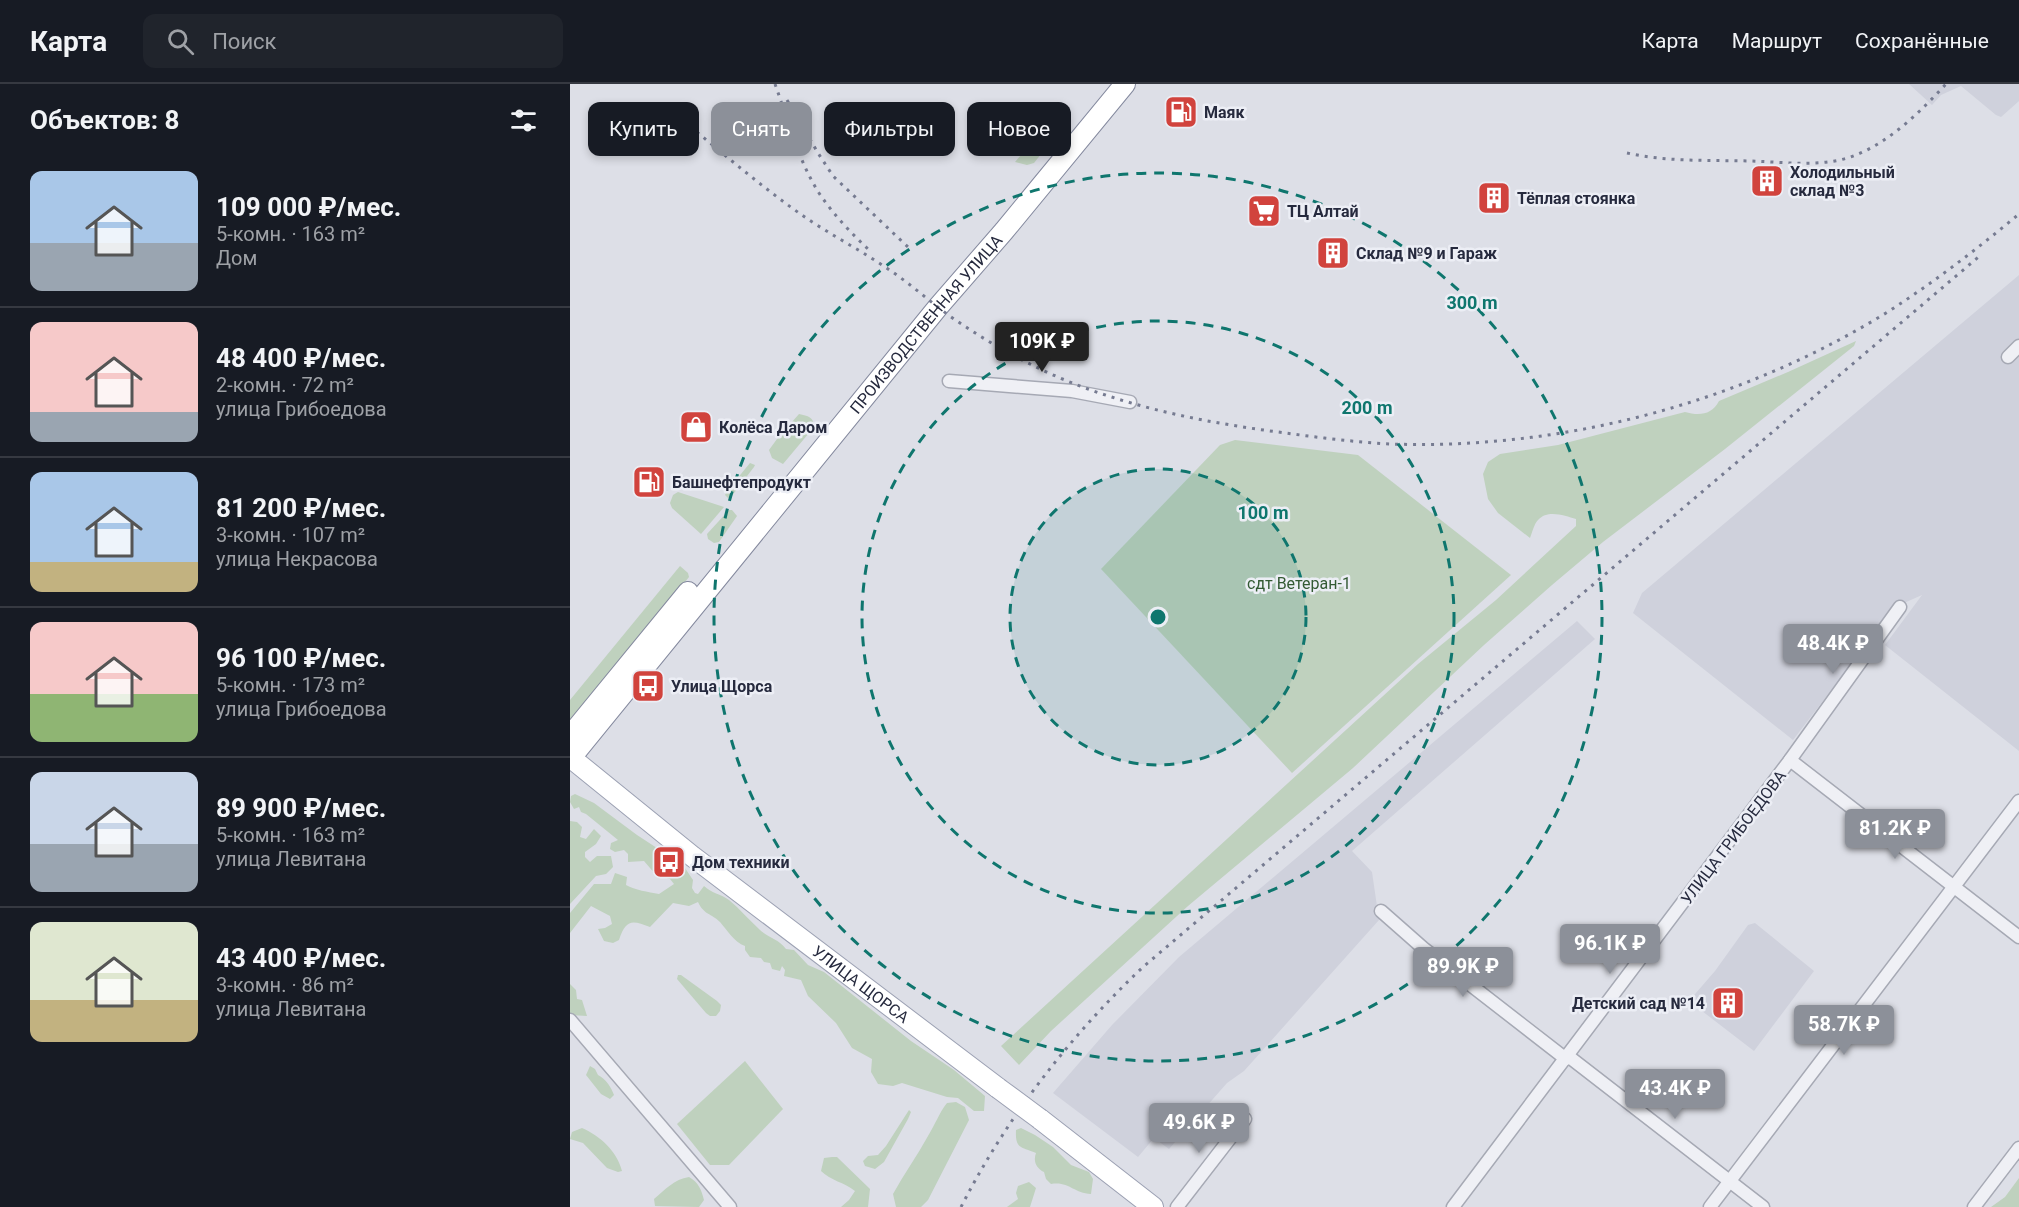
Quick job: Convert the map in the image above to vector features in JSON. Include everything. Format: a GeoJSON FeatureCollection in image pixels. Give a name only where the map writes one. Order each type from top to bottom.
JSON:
{"type":"FeatureCollection","features":[{"type":"Feature","properties":{"kind":"main road","name":"ПРОИЗВОДСТВЕННАЯ УЛИЦА"},"geometry":{"type":"LineString","coordinates":[[1090,117],[1109,84]]}},
{"type":"Feature","properties":{"kind":"main road","name":"ПРОИЗВОДСТВЕННАЯ УЛИЦА"},"geometry":{"type":"LineString","coordinates":[[570,758],[938,307],[1034,184],[1090,117],[1125,84]]}},
{"type":"Feature","properties":{"kind":"main road","name":"ПРОИЗВОДСТВЕННАЯ УЛИЦА"},"geometry":{"type":"LineString","coordinates":[[570,736],[827,424],[932,302],[966,256],[1034,184]]}},
{"type":"Feature","properties":{"kind":"main road","name":"УЛИЦА ЩОРСА"},"geometry":{"type":"LineString","coordinates":[[570,758],[692,856],[1153,1207]]}},
{"type":"Feature","properties":{"kind":"street"},"geometry":{"type":"LineString","coordinates":[[2008,357],[2019,346]]}},
{"type":"Feature","properties":{"kind":"street"},"geometry":{"type":"LineString","coordinates":[[949,381],[1072,392],[1130,402]]}},
{"type":"Feature","properties":{"kind":"street","name":"УЛИЦА ГРИБОЕДОВА"},"geometry":{"type":"LineString","coordinates":[[1453,1207],[1790,760],[1900,607]]}},
{"type":"Feature","properties":{"kind":"street"},"geometry":{"type":"LineString","coordinates":[[1790,760],[2019,937]]}},
{"type":"Feature","properties":{"kind":"street"},"geometry":{"type":"LineString","coordinates":[[1710,1207],[2019,801]]}},
{"type":"Feature","properties":{"kind":"street"},"geometry":{"type":"LineString","coordinates":[[1381,911],[1423,948],[1763,1207]]}},
{"type":"Feature","properties":{"kind":"street"},"geometry":{"type":"LineString","coordinates":[[570,1020],[730,1207]]}},
{"type":"Feature","properties":{"kind":"street"},"geometry":{"type":"LineString","coordinates":[[1177,1207],[1245,1119]]}},
{"type":"Feature","properties":{"kind":"street"},"geometry":{"type":"LineString","coordinates":[[1974,1207],[2019,1149]]}},
{"type":"Feature","properties":{"kind":"shaded area"},"geometry":{"type":"Polygon","coordinates":[[[1909,84],[2019,84],[2019,101],[2001,117],[1961,86],[1941,95],[1932,105],[1909,84]]]}},
{"type":"Feature","properties":{"kind":"shaded area"},"geometry":{"type":"Polygon","coordinates":[[[2019,275],[2019,751],[1885,645],[1922,595],[1895,607],[1793,740],[1633,613],[1642,593],[2019,275]]]}},
{"type":"Feature","properties":{"kind":"shaded area"},"geometry":{"type":"Polygon","coordinates":[[[1577,621],[1595,639],[1352,851],[1372,872],[1379,920],[1244,1071],[1227,1083],[1169,1149],[1154,1138],[1138,1157],[1053,1093],[1112,1025],[1179,957],[1577,621]]]}},
{"type":"Feature","properties":{"kind":"shaded area"},"geometry":{"type":"Polygon","coordinates":[[[1755,923],[1814,971],[1754,1051],[1689,1001],[1715,971],[1748,925],[1755,923]]]}},
{"type":"Feature","properties":{"kind":"green space"},"geometry":{"type":"Polygon","coordinates":[[[1020,156],[1040,156],[1034,163],[1027,165],[1015,162],[1020,156]]]}},
{"type":"Feature","properties":{"kind":"green space"},"geometry":{"type":"Polygon","coordinates":[[[1856,341],[1854,346],[1603,542],[1552,585],[1484,645],[1353,768],[1188,906],[1051,1031],[1019,1065],[1001,1046],[1418,664],[1496,600],[1576,526],[1576,519],[1557,514],[1547,515],[1534,526],[1530,538],[1498,513],[1488,499],[1483,474],[1488,462],[1500,454],[1558,445],[1685,412],[1695,414],[1709,412],[1719,401],[1856,341]]]}},
{"type":"Feature","properties":{"kind":"green space"},"geometry":{"type":"Polygon","coordinates":[[[799,414],[810,418],[814,427],[783,464],[772,458],[769,450],[799,414]]]}},
{"type":"Feature","properties":{"kind":"green space","name":"сдт Ветеран-1"},"geometry":{"type":"Polygon","coordinates":[[[1235,440],[1358,455],[1511,575],[1292,773],[1101,569],[1220,445],[1235,440]]]}},
{"type":"Feature","properties":{"kind":"green space"},"geometry":{"type":"Polygon","coordinates":[[[750,463],[755,465],[754,467],[728,498],[725,495],[727,491],[750,463]]]}},
{"type":"Feature","properties":{"kind":"green space"},"geometry":{"type":"Polygon","coordinates":[[[678,492],[724,507],[701,534],[672,508],[670,503],[673,495],[678,492]]]}},
{"type":"Feature","properties":{"kind":"green space"},"geometry":{"type":"Polygon","coordinates":[[[729,510],[737,516],[719,542],[714,543],[708,539],[707,534],[729,510]]]}},
{"type":"Feature","properties":{"kind":"green space"},"geometry":{"type":"Polygon","coordinates":[[[680,566],[689,577],[570,722],[570,700],[680,566]]]}},
{"type":"Feature","properties":{"kind":"green space"},"geometry":{"type":"Polygon","coordinates":[[[575,794],[594,803],[683,865],[693,880],[692,888],[695,893],[698,894],[704,886],[729,900],[763,933],[786,949],[794,950],[808,965],[824,972],[911,1041],[954,1070],[985,1096],[984,1111],[974,1111],[958,1098],[947,1097],[902,1083],[893,1086],[878,1084],[871,1072],[872,1059],[852,1048],[836,1023],[808,996],[801,980],[784,976],[785,970],[782,966],[780,971],[772,969],[770,963],[764,962],[761,958],[750,957],[745,946],[734,939],[720,922],[703,909],[698,902],[689,906],[673,903],[650,927],[630,923],[624,928],[619,940],[613,943],[604,941],[598,929],[612,924],[610,916],[591,906],[570,933],[570,913],[594,884],[611,884],[615,873],[627,877],[626,885],[637,890],[659,894],[674,884],[670,879],[656,875],[644,861],[628,862],[628,854],[624,850],[615,852],[610,849],[611,843],[618,840],[581,812],[579,807],[574,809],[570,802],[571,796],[575,794]]]}},
{"type":"Feature","properties":{"kind":"green space"},"geometry":{"type":"Polygon","coordinates":[[[570,821],[577,822],[582,827],[580,837],[586,839],[594,829],[601,836],[596,844],[585,852],[585,857],[590,862],[597,856],[611,856],[613,867],[606,874],[596,876],[570,904],[570,821]]]}},
{"type":"Feature","properties":{"kind":"green space"},"geometry":{"type":"Polygon","coordinates":[[[678,975],[721,1005],[716,1016],[706,1013],[677,979],[678,975]]]}},
{"type":"Feature","properties":{"kind":"green space"},"geometry":{"type":"Polygon","coordinates":[[[570,984],[576,990],[577,999],[582,1000],[587,1016],[570,1015],[570,984]]]}},
{"type":"Feature","properties":{"kind":"green space"},"geometry":{"type":"Polygon","coordinates":[[[745,1061],[783,1109],[729,1165],[710,1165],[677,1124],[745,1061]]]}},
{"type":"Feature","properties":{"kind":"green space"},"geometry":{"type":"Polygon","coordinates":[[[590,1066],[610,1086],[614,1095],[610,1099],[601,1094],[586,1075],[590,1066]]]}},
{"type":"Feature","properties":{"kind":"green space"},"geometry":{"type":"Polygon","coordinates":[[[956,1102],[965,1107],[969,1120],[928,1200],[921,1207],[896,1207],[893,1194],[897,1187],[944,1107],[947,1103],[956,1102]]]}},
{"type":"Feature","properties":{"kind":"green space"},"geometry":{"type":"Polygon","coordinates":[[[909,1110],[911,1112],[908,1119],[884,1162],[875,1169],[865,1166],[863,1161],[868,1156],[878,1155],[909,1110]]]}},
{"type":"Feature","properties":{"kind":"green space"},"geometry":{"type":"Polygon","coordinates":[[[582,1128],[607,1145],[622,1171],[607,1168],[583,1143],[570,1139],[572,1132],[582,1128]]]}},
{"type":"Feature","properties":{"kind":"green space"},"geometry":{"type":"Polygon","coordinates":[[[1021,1128],[1053,1147],[1071,1165],[1089,1172],[1093,1179],[1091,1194],[1062,1184],[1051,1184],[1036,1164],[1036,1153],[1018,1144],[1016,1130],[1021,1128]]]}},
{"type":"Feature","properties":{"kind":"green space"},"geometry":{"type":"Polygon","coordinates":[[[837,1157],[870,1189],[868,1207],[841,1207],[855,1191],[821,1171],[824,1158],[837,1157]]]}},
{"type":"Feature","properties":{"kind":"green space"},"geometry":{"type":"Polygon","coordinates":[[[689,1177],[702,1193],[704,1200],[699,1207],[655,1206],[654,1199],[674,1182],[689,1177]]]}},
{"type":"Feature","properties":{"kind":"green space"},"geometry":{"type":"Polygon","coordinates":[[[2019,1178],[2019,1207],[1991,1207],[2005,1197],[2019,1178]]]}},
{"type":"Feature","properties":{"kind":"green space"},"geometry":{"type":"Polygon","coordinates":[[[1029,1182],[1036,1188],[1030,1207],[1007,1207],[1018,1199],[1016,1193],[1018,1186],[1029,1182]]]}},
{"type":"Feature","properties":{"kind":"railway"},"geometry":{"type":"LineString","coordinates":[[775,84],[794,140],[819,193],[848,229],[868,249]]}},
{"type":"Feature","properties":{"kind":"railway"},"geometry":{"type":"LineString","coordinates":[[1627,153],[1673,159],[1831,162],[1856,155],[1893,134],[1916,115],[1946,84]]}},
{"type":"Feature","properties":{"kind":"railway"},"geometry":{"type":"LineString","coordinates":[[787,100],[833,176],[909,248]]}},
{"type":"Feature","properties":{"kind":"railway"},"geometry":{"type":"LineString","coordinates":[[699,134],[799,213],[877,262],[963,325],[1032,365],[1091,390],[1183,416],[1278,432],[1390,444],[1455,444],[1520,439],[1584,429],[1711,396],[1830,345],[1886,313],[1921,290],[2019,214]]}},
{"type":"Feature","properties":{"kind":"railway"},"geometry":{"type":"LineString","coordinates":[[961,1207],[999,1141],[1042,1079],[1090,1021],[1143,967],[1982,254]]}},
{"type":"Feature","properties":{"kind":"place","name":"Маяк"},"geometry":{"type":"Point","coordinates":[1181,112]}},
{"type":"Feature","properties":{"kind":"place","name":"Холодильный склад №3"},"geometry":{"type":"Point","coordinates":[1767,181]}},
{"type":"Feature","properties":{"kind":"place","name":"Тёплая стоянка"},"geometry":{"type":"Point","coordinates":[1494,198]}},
{"type":"Feature","properties":{"kind":"place","name":"ТЦ Алтай"},"geometry":{"type":"Point","coordinates":[1264,211]}},
{"type":"Feature","properties":{"kind":"place","name":"Склад №9 и Гараж"},"geometry":{"type":"Point","coordinates":[1333,253]}},
{"type":"Feature","properties":{"kind":"place","name":"Колёса Даром"},"geometry":{"type":"Point","coordinates":[696,427]}},
{"type":"Feature","properties":{"kind":"place","name":"Башнефтепродукт"},"geometry":{"type":"Point","coordinates":[649,482]}},
{"type":"Feature","properties":{"kind":"place","name":"Улица Щорса"},"geometry":{"type":"Point","coordinates":[648,686]}},
{"type":"Feature","properties":{"kind":"place","name":"Дом техники"},"geometry":{"type":"Point","coordinates":[669,862]}},
{"type":"Feature","properties":{"kind":"place","name":"Детский сад №14"},"geometry":{"type":"Point","coordinates":[1728,1003]}}]}
